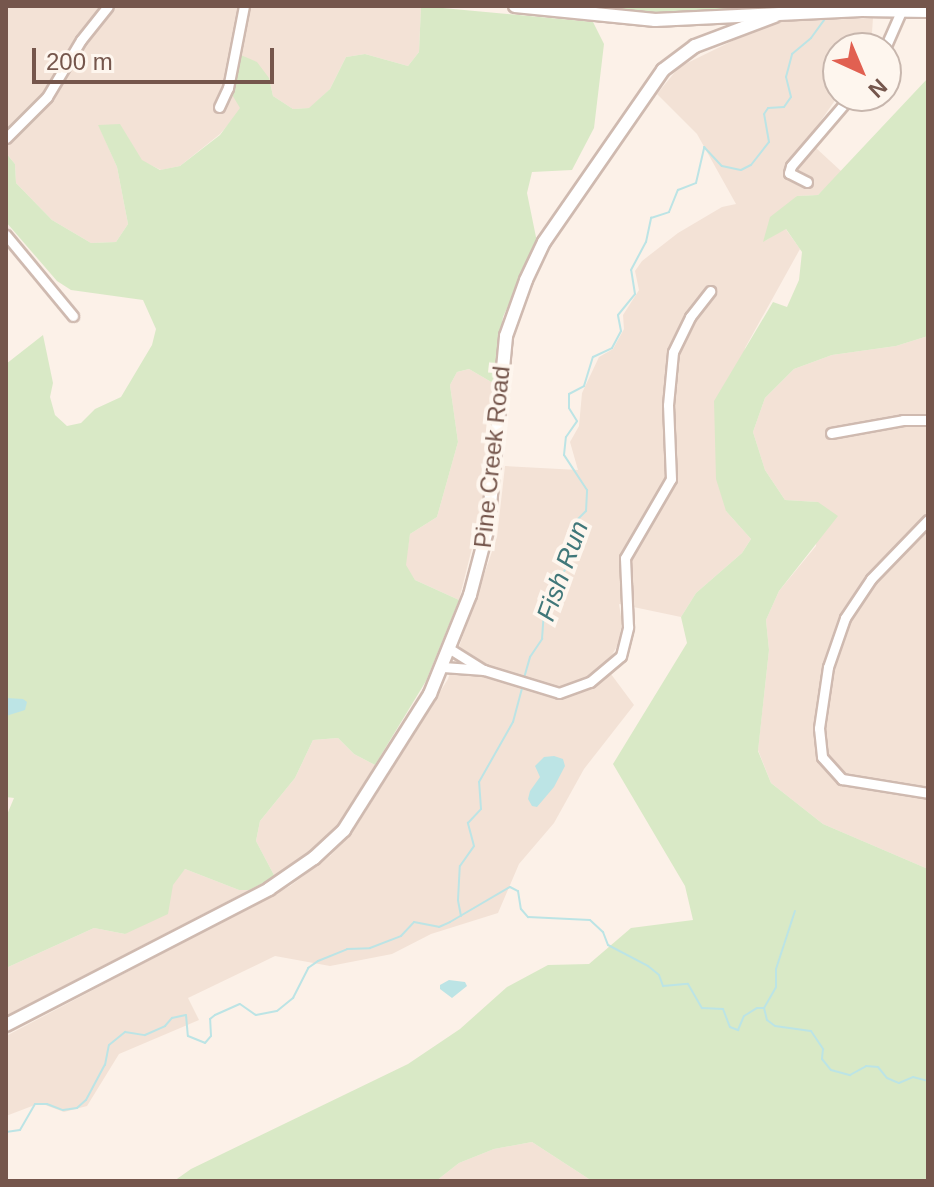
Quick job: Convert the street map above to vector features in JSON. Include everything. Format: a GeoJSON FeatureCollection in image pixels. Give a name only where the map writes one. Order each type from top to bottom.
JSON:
{"type":"FeatureCollection","features":[{"type":"Feature","properties":{"kind":"street"},"geometry":{"type":"LineString","coordinates":[[6,138],[47,97],[81,40],[108,6]]}},
{"type":"Feature","properties":{"kind":"street"},"geometry":{"type":"LineString","coordinates":[[219,107],[230,78],[244,6]]}},
{"type":"Feature","properties":{"kind":"street"},"geometry":{"type":"LineString","coordinates":[[515,6],[655,20],[902,9],[928,11]]}},
{"type":"Feature","properties":{"kind":"street"},"geometry":{"type":"LineString","coordinates":[[892,32],[902,9]]}},
{"type":"Feature","properties":{"kind":"street","name":"Pine Creek Road"},"geometry":{"type":"LineString","coordinates":[[6,1025],[269,889],[314,858],[344,830],[430,694],[450,649],[488,527],[506,336],[522,289],[544,242],[663,70],[695,46],[775,16]]}},
{"type":"Feature","properties":{"kind":"street"},"geometry":{"type":"LineString","coordinates":[[807,182],[789,173],[791,166],[837,112]]}},
{"type":"Feature","properties":{"kind":"street"},"geometry":{"type":"LineString","coordinates":[[6,235],[73,316]]}},
{"type":"Feature","properties":{"kind":"street"},"geometry":{"type":"LineString","coordinates":[[443,667],[484,670],[559,693],[590,682],[621,656],[628,627],[625,558],[671,479],[668,405],[673,352],[685,325],[710,291]]}},
{"type":"Feature","properties":{"kind":"street"},"geometry":{"type":"LineString","coordinates":[[831,433],[903,420],[928,420]]}},
{"type":"Feature","properties":{"kind":"street"},"geometry":{"type":"LineString","coordinates":[[928,520],[871,579],[845,618],[828,667],[819,728],[822,757],[842,779],[928,793]]}},
{"type":"Feature","properties":{"kind":"street"},"geometry":{"type":"LineString","coordinates":[[450,649],[484,670]]}},
{"type":"Feature","properties":{"kind":"shaded area"},"geometry":{"type":"Polygon","coordinates":[[[6,6],[102,6],[64,57],[69,66],[83,43],[114,6],[421,6],[419,52],[408,66],[365,54],[346,57],[330,89],[310,108],[293,109],[273,96],[269,78],[220,134],[180,166],[161,170],[142,161],[120,125],[99,126],[117,167],[128,224],[116,242],[91,243],[52,220],[16,183],[15,164],[6,153],[6,6]]]}},
{"type":"Feature","properties":{"kind":"shaded area"},"geometry":{"type":"Polygon","coordinates":[[[873,18],[872,32],[822,32],[822,112],[827,112],[820,122],[816,148],[842,172],[818,195],[797,196],[765,241],[785,228],[800,249],[745,348],[726,511],[751,539],[742,553],[696,593],[681,617],[619,604],[622,623],[618,645],[605,666],[634,705],[584,769],[554,823],[519,864],[498,913],[431,934],[392,954],[330,966],[275,956],[188,998],[199,1020],[119,1054],[87,1106],[64,1112],[40,1103],[6,1116],[6,1036],[290,886],[330,856],[356,827],[448,679],[497,537],[505,466],[578,470],[570,442],[579,426],[582,393],[599,357],[613,349],[624,329],[623,315],[639,290],[635,271],[642,261],[678,233],[722,207],[736,204],[697,134],[657,94],[679,67],[771,22],[873,18]]]}},
{"type":"Feature","properties":{"kind":"shaded area"},"geometry":{"type":"Polygon","coordinates":[[[928,336],[928,869],[823,824],[771,783],[758,750],[769,650],[766,620],[779,591],[816,546],[818,502],[785,500],[765,470],[753,432],[765,398],[794,369],[832,355],[896,346],[928,336]]]}},
{"type":"Feature","properties":{"kind":"shaded area"},"geometry":{"type":"Polygon","coordinates":[[[469,369],[493,383],[482,508],[459,600],[415,580],[405,565],[410,534],[437,517],[458,442],[450,385],[457,372],[469,369]]]}},
{"type":"Feature","properties":{"kind":"shaded area"},"geometry":{"type":"Polygon","coordinates":[[[338,738],[354,754],[375,765],[340,823],[319,845],[275,877],[256,841],[260,821],[295,778],[313,740],[338,738]]]}},
{"type":"Feature","properties":{"kind":"shaded area"},"geometry":{"type":"Polygon","coordinates":[[[185,869],[239,890],[249,890],[6,1016],[6,968],[94,928],[125,934],[185,869]]]}},
{"type":"Feature","properties":{"kind":"shaded area"},"geometry":{"type":"Polygon","coordinates":[[[532,1142],[592,1181],[436,1181],[459,1163],[494,1149],[532,1142]]]}},
{"type":"Feature","properties":{"kind":"green space"},"geometry":{"type":"Polygon","coordinates":[[[421,6],[593,22],[604,44],[594,128],[572,170],[532,172],[527,193],[537,242],[503,317],[493,383],[469,369],[457,372],[450,385],[458,442],[437,517],[410,534],[406,565],[415,580],[459,600],[426,681],[375,765],[354,754],[338,738],[313,740],[295,778],[260,821],[256,841],[275,877],[249,890],[239,890],[185,869],[173,885],[168,914],[125,934],[94,928],[6,968],[6,817],[14,798],[6,797],[6,364],[43,335],[53,383],[50,397],[55,415],[67,426],[81,423],[95,409],[121,397],[152,345],[156,329],[143,300],[71,290],[57,281],[6,222],[6,153],[15,164],[16,183],[52,220],[91,243],[116,242],[128,224],[117,167],[98,125],[120,124],[142,160],[160,170],[180,166],[220,135],[240,108],[228,88],[236,53],[257,62],[269,78],[273,96],[293,109],[309,108],[330,89],[346,57],[365,54],[408,66],[419,52],[421,6]]]}},
{"type":"Feature","properties":{"kind":"green space"},"geometry":{"type":"Polygon","coordinates":[[[572,6],[831,6],[665,15],[572,6]]]}},
{"type":"Feature","properties":{"kind":"green space"},"geometry":{"type":"Polygon","coordinates":[[[928,78],[928,336],[896,346],[832,355],[794,369],[765,398],[753,432],[765,470],[785,500],[818,502],[838,516],[779,591],[766,620],[769,650],[758,751],[771,783],[823,824],[928,869],[928,1181],[592,1181],[532,1142],[494,1149],[459,1163],[436,1181],[174,1181],[191,1169],[408,1064],[460,1029],[507,987],[548,965],[589,964],[631,928],[693,920],[685,886],[613,764],[687,643],[681,617],[696,593],[742,553],[751,539],[726,511],[716,479],[714,401],[773,302],[787,307],[799,280],[802,252],[786,229],[763,242],[770,217],[797,196],[818,195],[896,112],[902,112],[902,106],[928,78]]]}},
{"type":"Feature","properties":{"kind":"water"},"geometry":{"type":"Polygon","coordinates":[[[6,698],[23,699],[27,702],[25,710],[6,716],[6,698]]]}},
{"type":"Feature","properties":{"kind":"water"},"geometry":{"type":"Polygon","coordinates":[[[544,757],[563,759],[565,766],[554,787],[537,807],[532,806],[528,799],[530,791],[540,777],[535,766],[544,757]]]}},
{"type":"Feature","properties":{"kind":"water"},"geometry":{"type":"Polygon","coordinates":[[[449,980],[465,982],[467,986],[452,998],[440,989],[440,985],[449,980]]]}},
{"type":"Feature","properties":{"kind":"waterway","name":"Fish Run"},"geometry":{"type":"LineString","coordinates":[[524,678],[530,657],[542,639],[544,609],[559,595],[559,580],[566,568],[577,520],[586,511],[587,490],[564,455],[566,437],[577,421],[569,408],[569,394],[584,386],[593,357],[612,348],[621,331],[618,315],[635,294],[631,270],[646,242],[651,218],[669,212],[678,190],[696,183],[704,147],[722,166],[741,170],[751,165],[769,142],[764,114],[768,108],[784,107],[791,97],[786,77],[792,54],[811,38],[825,19]]}},
{"type":"Feature","properties":{"kind":"waterway","name":"Fish Run"},"geometry":{"type":"LineString","coordinates":[[461,916],[458,900],[460,866],[474,846],[468,823],[481,809],[479,782],[513,722],[523,685]]}},
{"type":"Feature","properties":{"kind":"waterway","name":"Fish Run"},"geometry":{"type":"LineString","coordinates":[[6,1132],[20,1130],[35,1104],[47,1104],[63,1110],[77,1108],[86,1100],[105,1065],[109,1045],[125,1032],[145,1035],[165,1026],[172,1018],[186,1015],[188,1036],[205,1043],[211,1036],[210,1019],[215,1015],[240,1004],[256,1015],[277,1011],[293,998],[308,968],[318,961],[347,949],[370,948],[401,936],[414,922],[439,927],[510,887],[518,891],[521,909],[528,917],[590,920],[603,932],[608,945],[648,966],[659,975],[663,986],[688,984],[702,1008],[723,1009],[730,1027],[738,1030],[744,1016],[757,1008],[764,1008],[767,1020],[775,1026],[811,1031],[823,1049],[822,1059],[831,1070],[850,1075],[866,1066],[878,1067],[887,1078],[899,1083],[913,1077],[928,1081]]}},
{"type":"Feature","properties":{"kind":"waterway"},"geometry":{"type":"LineString","coordinates":[[764,1008],[776,987],[776,969],[795,911]]}}]}
